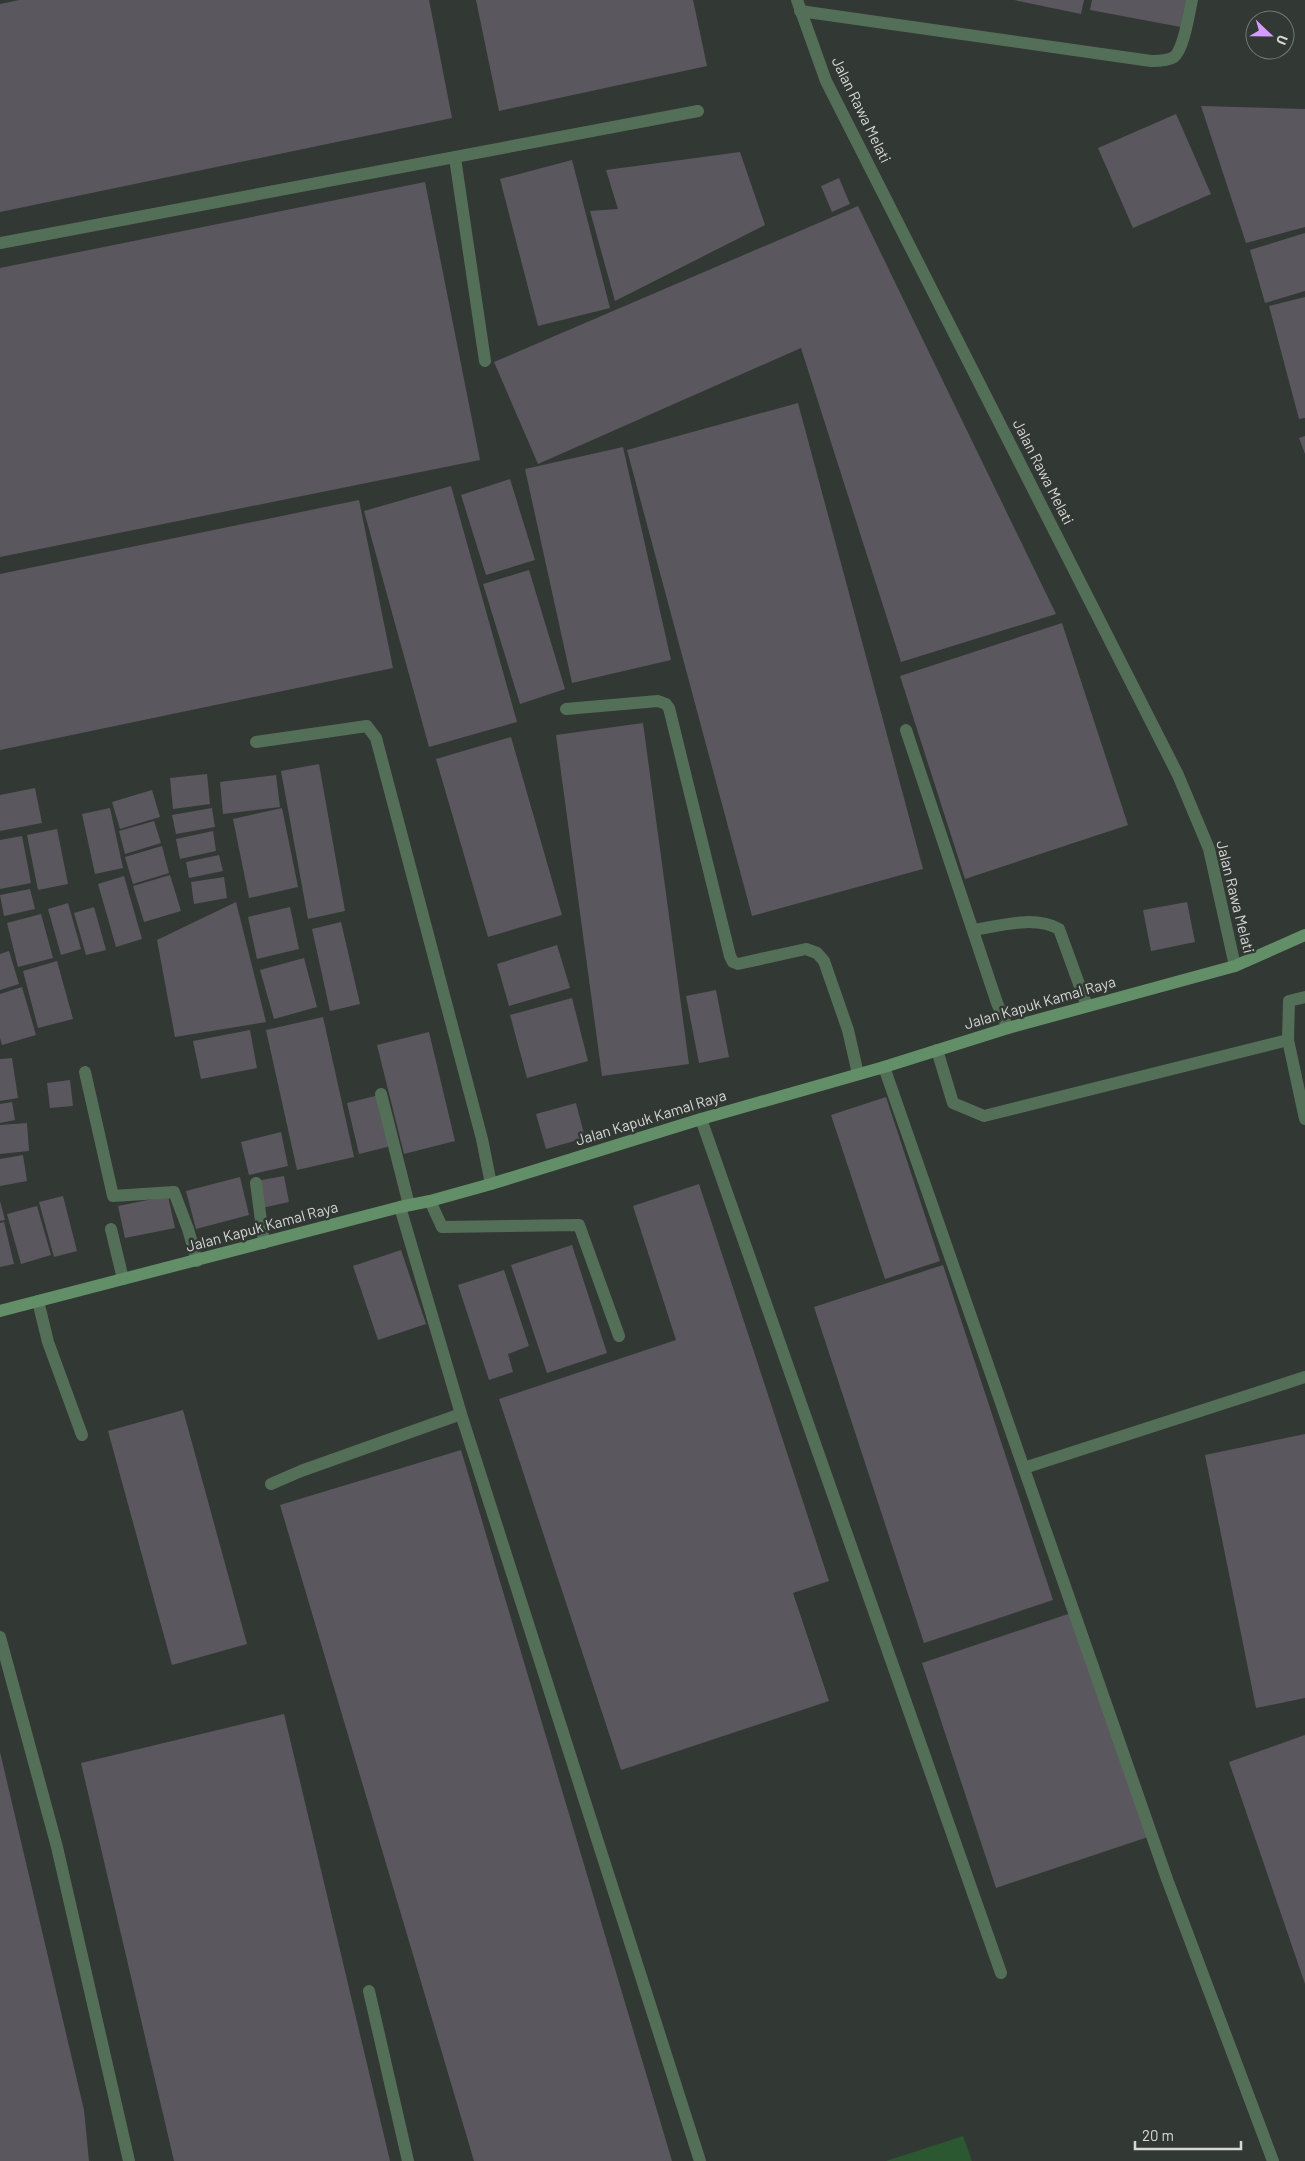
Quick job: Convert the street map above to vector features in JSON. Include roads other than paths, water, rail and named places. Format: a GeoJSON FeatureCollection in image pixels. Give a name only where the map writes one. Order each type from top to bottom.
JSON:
{"type":"FeatureCollection","features":[{"type":"Feature","properties":{"kind":"main road","name":"Jalan Kapuk Kamal Raya"},"geometry":{"type":"LineString","coordinates":[[0,1311],[491,1184],[700,1119],[884,1067],[1008,1028],[1236,966],[1305,935]]}},
{"type":"Feature","properties":{"kind":"street"},"geometry":{"type":"LineString","coordinates":[[798,5],[1151,61],[1174,57],[1180,49],[1192,0]]}},
{"type":"Feature","properties":{"kind":"street","name":"Jalan Rawa Melati"},"geometry":{"type":"LineString","coordinates":[[798,5],[826,81],[1178,775],[1209,849],[1236,966]]}},
{"type":"Feature","properties":{"kind":"street"},"geometry":{"type":"LineString","coordinates":[[0,243],[698,111]]}},
{"type":"Feature","properties":{"kind":"street"},"geometry":{"type":"LineString","coordinates":[[455,158],[485,361]]}},
{"type":"Feature","properties":{"kind":"street"},"geometry":{"type":"LineString","coordinates":[[566,708],[658,701],[666,704],[733,962],[738,964],[806,950],[817,953],[824,961],[842,1013],[858,1074]]}},
{"type":"Feature","properties":{"kind":"street"},"geometry":{"type":"LineString","coordinates":[[256,742],[367,726],[376,738],[482,1139],[491,1184]]}},
{"type":"Feature","properties":{"kind":"street"},"geometry":{"type":"LineString","coordinates":[[906,730],[997,1003],[1008,1028]]}},
{"type":"Feature","properties":{"kind":"street"},"geometry":{"type":"LineString","coordinates":[[973,930],[1036,921],[1048,923],[1059,929],[1087,1006]]}},
{"type":"Feature","properties":{"kind":"street"},"geometry":{"type":"LineString","coordinates":[[1305,997],[1289,1001],[1288,1040],[1305,1119]]}},
{"type":"Feature","properties":{"kind":"street"},"geometry":{"type":"LineString","coordinates":[[937,1050],[953,1103],[984,1116],[1288,1040]]}},
{"type":"Feature","properties":{"kind":"street"},"geometry":{"type":"LineString","coordinates":[[884,1067],[1167,1878],[1273,2161]]}},
{"type":"Feature","properties":{"kind":"street"},"geometry":{"type":"LineString","coordinates":[[85,1072],[113,1196],[174,1192],[188,1229],[197,1261]]}},
{"type":"Feature","properties":{"kind":"street"},"geometry":{"type":"LineString","coordinates":[[380,1094],[404,1206],[461,1414],[700,2161]]}},
{"type":"Feature","properties":{"kind":"street"},"geometry":{"type":"LineString","coordinates":[[700,1119],[1001,1974]]}},
{"type":"Feature","properties":{"kind":"street"},"geometry":{"type":"LineString","coordinates":[[256,1183],[264,1243]]}},
{"type":"Feature","properties":{"kind":"street"},"geometry":{"type":"LineString","coordinates":[[430,1201],[442,1227],[579,1225],[619,1336]]}},
{"type":"Feature","properties":{"kind":"street"},"geometry":{"type":"LineString","coordinates":[[111,1229],[123,1280]]}},
{"type":"Feature","properties":{"kind":"street"},"geometry":{"type":"LineString","coordinates":[[38,1301],[48,1342],[82,1435]]}},
{"type":"Feature","properties":{"kind":"street"},"geometry":{"type":"LineString","coordinates":[[1024,1468],[1305,1377]]}},
{"type":"Feature","properties":{"kind":"street"},"geometry":{"type":"LineString","coordinates":[[272,1484],[301,1471],[461,1414]]}},
{"type":"Feature","properties":{"kind":"street"},"geometry":{"type":"LineString","coordinates":[[0,1637],[57,1848],[129,2161]]}},
{"type":"Feature","properties":{"kind":"street"},"geometry":{"type":"LineString","coordinates":[[369,1991],[408,2161]]}}]}
